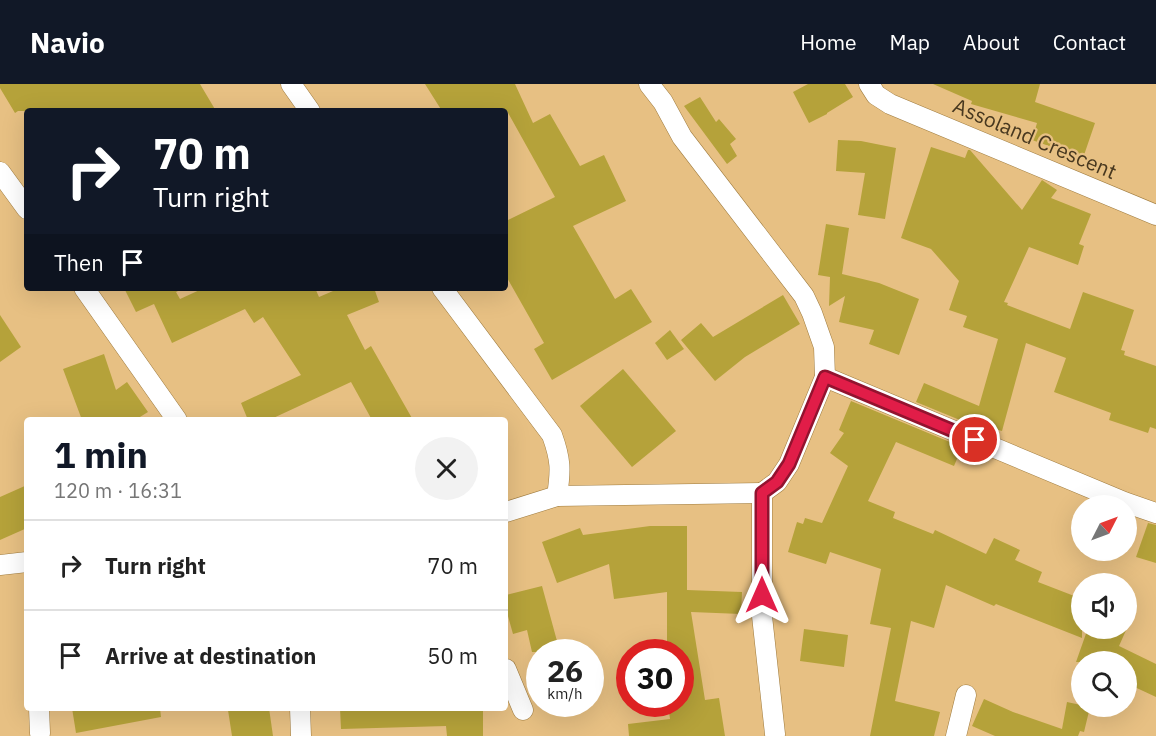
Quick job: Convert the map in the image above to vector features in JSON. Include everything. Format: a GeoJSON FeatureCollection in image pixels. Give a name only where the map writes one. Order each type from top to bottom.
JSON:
{"type":"FeatureCollection","features":[{"type":"Feature","properties":{"kind":"street"},"geometry":{"type":"LineString","coordinates":[[291,84],[308,108]]}},
{"type":"Feature","properties":{"kind":"street"},"geometry":{"type":"LineString","coordinates":[[508,511],[557,496],[762,493],[777,482],[789,464],[825,377],[824,347],[804,296],[682,137],[663,102],[649,84]]}},
{"type":"Feature","properties":{"kind":"street","name":"Assoland Crescent"},"geometry":{"type":"LineString","coordinates":[[869,84],[876,94],[890,104],[1156,215]]}},
{"type":"Feature","properties":{"kind":"street"},"geometry":{"type":"LineString","coordinates":[[0,172],[24,205]]}},
{"type":"Feature","properties":{"kind":"street"},"geometry":{"type":"LineString","coordinates":[[86,291],[175,417]]}},
{"type":"Feature","properties":{"kind":"street"},"geometry":{"type":"LineString","coordinates":[[444,291],[552,435],[560,455],[557,496]]}},
{"type":"Feature","properties":{"kind":"street"},"geometry":{"type":"LineString","coordinates":[[825,377],[1124,502],[1156,513]]}},
{"type":"Feature","properties":{"kind":"street"},"geometry":{"type":"LineString","coordinates":[[762,493],[762,616],[775,734]]}},
{"type":"Feature","properties":{"kind":"street"},"geometry":{"type":"LineString","coordinates":[[0,565],[24,562]]}},
{"type":"Feature","properties":{"kind":"street"},"geometry":{"type":"LineString","coordinates":[[508,674],[523,710]]}},
{"type":"Feature","properties":{"kind":"street"},"geometry":{"type":"LineString","coordinates":[[956,736],[966,695]]}},
{"type":"Feature","properties":{"kind":"street"},"geometry":{"type":"LineString","coordinates":[[39,711],[40,733]]}},
{"type":"Feature","properties":{"kind":"street"},"geometry":{"type":"LineString","coordinates":[[300,711],[301,736]]}},
{"type":"Feature","properties":{"kind":"building"},"geometry":{"type":"Polygon","coordinates":[[[0,84],[200,84],[214,108],[24,108],[24,111],[15,113],[0,88],[0,84]]]}},
{"type":"Feature","properties":{"kind":"building"},"geometry":{"type":"Polygon","coordinates":[[[425,84],[515,84],[533,123],[550,114],[580,166],[604,155],[626,201],[573,226],[615,299],[631,289],[652,322],[552,380],[534,349],[544,343],[508,280],[508,220],[555,197],[508,113],[508,108],[440,108],[425,84]]]}},
{"type":"Feature","properties":{"kind":"building"},"geometry":{"type":"Polygon","coordinates":[[[808,84],[845,84],[853,97],[809,123],[793,92],[808,84]]]}},
{"type":"Feature","properties":{"kind":"building"},"geometry":{"type":"Polygon","coordinates":[[[933,84],[1040,84],[1035,102],[1095,123],[1083,158],[1032,140],[1037,123],[971,104],[972,101],[933,84]]]}},
{"type":"Feature","properties":{"kind":"building"},"geometry":{"type":"Polygon","coordinates":[[[700,97],[716,122],[719,119],[736,139],[730,144],[737,156],[727,164],[684,106],[700,97]]]}},
{"type":"Feature","properties":{"kind":"building"},"geometry":{"type":"Polygon","coordinates":[[[838,140],[861,141],[896,148],[885,219],[858,215],[865,173],[836,171],[838,140]]]}},
{"type":"Feature","properties":{"kind":"building"},"geometry":{"type":"Polygon","coordinates":[[[931,147],[965,158],[970,150],[1022,210],[1042,180],[1057,190],[1051,198],[1091,214],[1079,244],[1084,246],[1078,265],[1029,247],[1004,302],[1070,329],[1083,292],[1134,310],[1121,350],[1125,351],[1124,355],[1156,366],[1156,429],[1150,427],[1148,433],[1109,420],[1111,413],[1054,392],[1066,358],[1026,343],[1002,431],[973,423],[972,425],[916,402],[924,383],[979,406],[998,339],[963,327],[967,316],[949,310],[959,281],[931,249],[901,238],[931,147]]]}},
{"type":"Feature","properties":{"kind":"building"},"geometry":{"type":"Polygon","coordinates":[[[826,224],[849,228],[842,274],[879,283],[919,299],[899,355],[869,344],[874,330],[839,322],[845,296],[829,306],[830,277],[818,275],[826,224]]]}},
{"type":"Feature","properties":{"kind":"building"},"geometry":{"type":"Polygon","coordinates":[[[126,291],[178,291],[176,292],[180,299],[197,291],[316,291],[319,297],[333,291],[375,291],[379,302],[347,315],[365,350],[371,346],[411,417],[370,417],[351,382],[275,417],[247,417],[241,403],[301,375],[263,317],[254,323],[245,309],[172,343],[154,304],[136,312],[126,291]]]}},
{"type":"Feature","properties":{"kind":"building"},"geometry":{"type":"Polygon","coordinates":[[[783,295],[800,324],[745,357],[715,381],[681,340],[701,323],[713,337],[783,295]]]}},
{"type":"Feature","properties":{"kind":"building"},"geometry":{"type":"Polygon","coordinates":[[[0,315],[21,347],[0,362],[0,315]]]}},
{"type":"Feature","properties":{"kind":"building"},"geometry":{"type":"Polygon","coordinates":[[[670,330],[684,349],[667,360],[655,343],[670,330]]]}},
{"type":"Feature","properties":{"kind":"building"},"geometry":{"type":"Polygon","coordinates":[[[104,354],[116,390],[127,382],[148,412],[140,417],[81,417],[63,369],[104,354]]]}},
{"type":"Feature","properties":{"kind":"building"},"geometry":{"type":"Polygon","coordinates":[[[623,369],[676,431],[632,467],[580,406],[623,369]]]}},
{"type":"Feature","properties":{"kind":"building"},"geometry":{"type":"Polygon","coordinates":[[[851,401],[962,447],[954,466],[896,442],[868,501],[895,512],[893,518],[933,534],[935,530],[986,554],[994,538],[1020,550],[1015,560],[1042,572],[1038,582],[1071,595],[1071,634],[996,604],[994,606],[946,585],[934,628],[911,621],[895,701],[940,712],[934,736],[870,736],[891,628],[870,624],[881,569],[830,552],[826,564],[788,552],[797,522],[803,524],[805,518],[822,523],[848,466],[830,453],[844,433],[839,430],[851,401]]]}},
{"type":"Feature","properties":{"kind":"building"},"geometry":{"type":"Polygon","coordinates":[[[24,486],[24,529],[0,540],[0,497],[24,486]]]}},
{"type":"Feature","properties":{"kind":"building"},"geometry":{"type":"Polygon","coordinates":[[[1148,523],[1156,525],[1156,563],[1137,557],[1148,523]]]}},
{"type":"Feature","properties":{"kind":"building"},"geometry":{"type":"Polygon","coordinates":[[[650,526],[687,526],[687,590],[742,592],[741,614],[691,612],[705,700],[719,698],[725,736],[629,736],[628,724],[670,719],[670,717],[694,717],[694,639],[667,639],[667,592],[614,599],[609,564],[557,583],[542,542],[580,528],[583,535],[650,526]]]}},
{"type":"Feature","properties":{"kind":"building"},"geometry":{"type":"Polygon","coordinates":[[[542,586],[556,639],[529,639],[527,630],[513,634],[508,616],[508,594],[542,586]]]}},
{"type":"Feature","properties":{"kind":"building"},"geometry":{"type":"Polygon","coordinates":[[[804,629],[848,635],[844,667],[800,661],[804,629]]]}},
{"type":"Feature","properties":{"kind":"building"},"geometry":{"type":"Polygon","coordinates":[[[1084,639],[1122,639],[1119,646],[1129,651],[1080,651],[1084,639]]]}},
{"type":"Feature","properties":{"kind":"building"},"geometry":{"type":"Polygon","coordinates":[[[1137,655],[1156,664],[1156,697],[1137,688],[1137,655]]]}},
{"type":"Feature","properties":{"kind":"building"},"geometry":{"type":"Polygon","coordinates":[[[984,699],[1062,729],[1067,702],[1071,703],[1071,717],[1088,717],[1084,732],[1080,731],[1078,736],[995,736],[972,726],[984,699]]]}},
{"type":"Feature","properties":{"kind":"building"},"geometry":{"type":"Polygon","coordinates":[[[72,711],[160,711],[161,717],[76,733],[72,711]]]}},
{"type":"Feature","properties":{"kind":"building"},"geometry":{"type":"Polygon","coordinates":[[[228,711],[269,711],[273,736],[232,736],[228,711]]]}},
{"type":"Feature","properties":{"kind":"building"},"geometry":{"type":"Polygon","coordinates":[[[340,711],[483,711],[483,736],[447,736],[446,726],[341,729],[340,711]]]}},
{"type":"Feature","properties":{"kind":"route"},"geometry":{"type":"LineString","coordinates":[[762,595],[762,493],[777,482],[789,464],[825,377],[975,440]]}}]}
